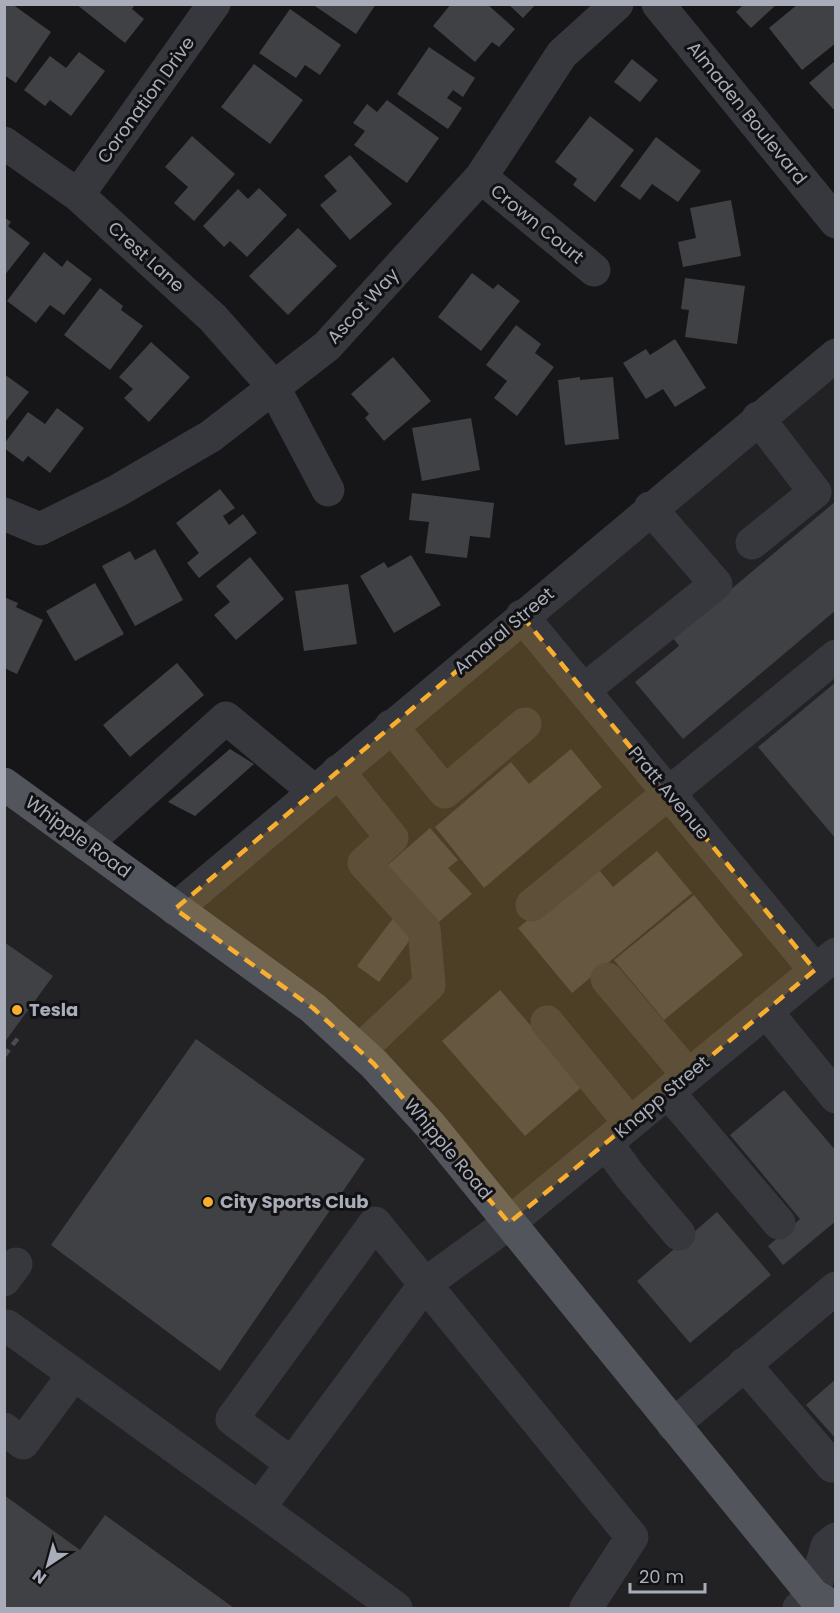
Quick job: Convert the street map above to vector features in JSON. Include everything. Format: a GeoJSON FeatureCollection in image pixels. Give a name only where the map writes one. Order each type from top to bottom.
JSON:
{"type":"FeatureCollection","features":[{"type":"Feature","properties":{"kind":"main road","name":"Whipple Road"},"geometry":{"type":"LineString","coordinates":[[4,784],[313,1008],[359,1051],[430,1125],[673,1425],[815,1605]]}},
{"type":"Feature","properties":{"kind":"street","name":"Coronation Drive"},"geometry":{"type":"LineString","coordinates":[[78,195],[214,4]]}},
{"type":"Feature","properties":{"kind":"street","name":"Ascot Way"},"geometry":{"type":"LineString","coordinates":[[4,514],[40,529],[117,491],[211,436],[327,346],[481,177],[523,109],[562,54],[617,4]]}},
{"type":"Feature","properties":{"kind":"street","name":"Almaden Boulevard"},"geometry":{"type":"LineString","coordinates":[[658,4],[836,222]]}},
{"type":"Feature","properties":{"kind":"street","name":"Crest Lane"},"geometry":{"type":"LineString","coordinates":[[4,143],[78,195],[213,318],[273,386],[328,489]]}},
{"type":"Feature","properties":{"kind":"street","name":"Crown Court"},"geometry":{"type":"LineString","coordinates":[[481,177],[594,270]]}},
{"type":"Feature","properties":{"kind":"street","name":"Amaral Street"},"geometry":{"type":"LineString","coordinates":[[176,909],[650,508],[836,355]]}},
{"type":"Feature","properties":{"kind":"street"},"geometry":{"type":"LineString","coordinates":[[752,543],[825,484],[758,418]]}},
{"type":"Feature","properties":{"kind":"street"},"geometry":{"type":"LineString","coordinates":[[584,690],[716,584],[650,508]]}},
{"type":"Feature","properties":{"kind":"street","name":"Pratt Avenue"},"geometry":{"type":"LineString","coordinates":[[522,616],[669,794],[829,964]]}},
{"type":"Feature","properties":{"kind":"street"},"geometry":{"type":"LineString","coordinates":[[532,905],[836,656]]}},
{"type":"Feature","properties":{"kind":"street"},"geometry":{"type":"LineString","coordinates":[[87,844],[226,718],[326,781],[392,838],[364,863],[424,929],[429,985],[359,1051]]}},
{"type":"Feature","properties":{"kind":"street"},"geometry":{"type":"LineString","coordinates":[[392,726],[445,792],[525,724]]}},
{"type":"Feature","properties":{"kind":"street","name":"Knapp Street"},"geometry":{"type":"LineString","coordinates":[[260,1508],[425,1284],[509,1223],[766,1011],[829,964]]}},
{"type":"Feature","properties":{"kind":"street"},"geometry":{"type":"LineString","coordinates":[[607,979],[678,1084],[779,1223]]}},
{"type":"Feature","properties":{"kind":"street"},"geometry":{"type":"LineString","coordinates":[[766,1011],[836,1097]]}},
{"type":"Feature","properties":{"kind":"street"},"geometry":{"type":"LineString","coordinates":[[547,1022],[618,1133],[630,1176],[679,1234]]}},
{"type":"Feature","properties":{"kind":"street"},"geometry":{"type":"LineString","coordinates":[[292,1464],[232,1419],[375,1223],[632,1537],[586,1608]]}},
{"type":"Feature","properties":{"kind":"street"},"geometry":{"type":"LineString","coordinates":[[673,1425],[744,1364],[831,1296]]}},
{"type":"Feature","properties":{"kind":"street"},"geometry":{"type":"LineString","coordinates":[[5,1327],[74,1374],[396,1608]]}},
{"type":"Feature","properties":{"kind":"street"},"geometry":{"type":"LineString","coordinates":[[744,1364],[832,1466]]}},
{"type":"Feature","properties":{"kind":"street"},"geometry":{"type":"LineString","coordinates":[[4,1429],[23,1443],[74,1374]]}},
{"type":"Feature","properties":{"kind":"street"},"geometry":{"type":"LineString","coordinates":[[815,1605],[827,1546],[836,1539]]}},
{"type":"Feature","properties":{"kind":"highlighted area"},"geometry":{"type":"Polygon","coordinates":[[[522,616],[815,970],[509,1223],[374,1064],[313,1008],[175,909],[522,616]]]}},
{"type":"Feature","properties":{"kind":"shaded area"},"geometry":{"type":"Polygon","coordinates":[[[835,355],[835,1608],[5,1608],[4,784],[176,909],[835,355]]]}},
{"type":"Feature","properties":{"kind":"building"},"geometry":{"type":"Polygon","coordinates":[[[4,4],[12,4],[51,32],[16,83],[4,75],[4,4]]]}},
{"type":"Feature","properties":{"kind":"building"},"geometry":{"type":"Polygon","coordinates":[[[76,4],[135,4],[132,9],[144,19],[125,43],[76,4]]]}},
{"type":"Feature","properties":{"kind":"building"},"geometry":{"type":"Polygon","coordinates":[[[312,4],[376,4],[356,34],[312,4]]]}},
{"type":"Feature","properties":{"kind":"building"},"geometry":{"type":"Polygon","coordinates":[[[451,4],[487,4],[515,29],[499,47],[492,42],[475,62],[433,26],[451,4]]]}},
{"type":"Feature","properties":{"kind":"building"},"geometry":{"type":"Polygon","coordinates":[[[508,4],[536,4],[523,18],[508,4]]]}},
{"type":"Feature","properties":{"kind":"building"},"geometry":{"type":"Polygon","coordinates":[[[744,4],[777,4],[751,28],[736,12],[744,4]]]}},
{"type":"Feature","properties":{"kind":"building"},"geometry":{"type":"Polygon","coordinates":[[[798,4],[832,4],[836,9],[836,43],[802,70],[769,28],[798,4]]]}},
{"type":"Feature","properties":{"kind":"building"},"geometry":{"type":"Polygon","coordinates":[[[290,9],[341,45],[320,75],[305,65],[296,78],[259,53],[290,9]]]}},
{"type":"Feature","properties":{"kind":"building"},"geometry":{"type":"Polygon","coordinates":[[[429,47],[475,78],[463,97],[453,90],[447,98],[462,108],[448,129],[397,94],[429,47]]]}},
{"type":"Feature","properties":{"kind":"building"},"geometry":{"type":"Polygon","coordinates":[[[79,52],[105,71],[71,116],[50,100],[45,106],[24,90],[50,56],[66,68],[79,52]]]}},
{"type":"Feature","properties":{"kind":"building"},"geometry":{"type":"Polygon","coordinates":[[[632,59],[658,80],[640,102],[614,82],[632,59]]]}},
{"type":"Feature","properties":{"kind":"building"},"geometry":{"type":"Polygon","coordinates":[[[836,60],[836,112],[809,83],[836,60]]]}},
{"type":"Feature","properties":{"kind":"building"},"geometry":{"type":"Polygon","coordinates":[[[254,64],[303,100],[270,144],[221,107],[254,64]]]}},
{"type":"Feature","properties":{"kind":"building"},"geometry":{"type":"Polygon","coordinates":[[[387,100],[439,138],[407,183],[354,145],[365,131],[353,123],[367,104],[377,112],[387,100]]]}},
{"type":"Feature","properties":{"kind":"building"},"geometry":{"type":"Polygon","coordinates":[[[590,116],[634,150],[595,202],[573,185],[577,179],[555,162],[590,116]]]}},
{"type":"Feature","properties":{"kind":"building"},"geometry":{"type":"Polygon","coordinates":[[[192,136],[235,174],[194,221],[174,203],[188,187],[165,167],[192,136]]]}},
{"type":"Feature","properties":{"kind":"building"},"geometry":{"type":"Polygon","coordinates":[[[656,137],[701,171],[678,202],[652,184],[640,200],[620,186],[656,137]]]}},
{"type":"Feature","properties":{"kind":"building"},"geometry":{"type":"Polygon","coordinates":[[[350,155],[392,204],[350,240],[320,205],[337,191],[324,176],[350,155]]]}},
{"type":"Feature","properties":{"kind":"building"},"geometry":{"type":"Polygon","coordinates":[[[259,188],[287,215],[247,257],[230,241],[224,247],[203,226],[238,189],[248,199],[259,188]]]}},
{"type":"Feature","properties":{"kind":"building"},"geometry":{"type":"Polygon","coordinates":[[[731,200],[741,256],[683,267],[678,242],[696,238],[690,208],[731,200]]]}},
{"type":"Feature","properties":{"kind":"building"},"geometry":{"type":"Polygon","coordinates":[[[4,217],[11,222],[8,226],[30,243],[4,276],[4,217]]]}},
{"type":"Feature","properties":{"kind":"building"},"geometry":{"type":"Polygon","coordinates":[[[298,228],[337,266],[288,315],[249,276],[298,228]]]}},
{"type":"Feature","properties":{"kind":"building"},"geometry":{"type":"Polygon","coordinates":[[[44,252],[62,267],[67,260],[92,279],[64,315],[50,305],[36,323],[7,301],[44,252]]]}},
{"type":"Feature","properties":{"kind":"building"},"geometry":{"type":"Polygon","coordinates":[[[472,273],[493,289],[498,284],[520,301],[481,351],[438,317],[472,273]]]}},
{"type":"Feature","properties":{"kind":"building"},"geometry":{"type":"Polygon","coordinates":[[[685,278],[745,286],[737,344],[685,337],[689,310],[681,309],[685,278]]]}},
{"type":"Feature","properties":{"kind":"building"},"geometry":{"type":"Polygon","coordinates":[[[100,288],[123,306],[121,310],[143,326],[110,370],[64,335],[100,288]]]}},
{"type":"Feature","properties":{"kind":"building"},"geometry":{"type":"Polygon","coordinates":[[[516,325],[541,344],[535,353],[554,367],[517,416],[494,398],[507,381],[486,365],[516,325]]]}},
{"type":"Feature","properties":{"kind":"building"},"geometry":{"type":"Polygon","coordinates":[[[675,339],[706,388],[675,407],[663,389],[646,399],[623,363],[646,349],[650,355],[675,339]]]}},
{"type":"Feature","properties":{"kind":"building"},"geometry":{"type":"Polygon","coordinates":[[[151,342],[190,377],[149,422],[124,398],[133,389],[119,377],[151,342]]]}},
{"type":"Feature","properties":{"kind":"building"},"geometry":{"type":"Polygon","coordinates":[[[393,357],[431,401],[384,441],[365,418],[369,414],[351,394],[393,357]]]}},
{"type":"Feature","properties":{"kind":"building"},"geometry":{"type":"Polygon","coordinates":[[[4,374],[29,392],[4,423],[4,374]]]}},
{"type":"Feature","properties":{"kind":"building"},"geometry":{"type":"Polygon","coordinates":[[[580,377],[580,380],[613,377],[619,439],[565,445],[558,380],[580,377]]]}},
{"type":"Feature","properties":{"kind":"building"},"geometry":{"type":"Polygon","coordinates":[[[57,408],[84,428],[50,473],[28,456],[23,462],[4,448],[4,444],[28,412],[45,424],[57,408]]]}},
{"type":"Feature","properties":{"kind":"building"},"geometry":{"type":"Polygon","coordinates":[[[471,418],[480,470],[422,481],[412,428],[471,418]]]}},
{"type":"Feature","properties":{"kind":"building"},"geometry":{"type":"Polygon","coordinates":[[[220,489],[235,508],[223,516],[229,525],[243,514],[257,533],[199,578],[187,563],[199,553],[176,523],[220,489]]]}},
{"type":"Feature","properties":{"kind":"building"},"geometry":{"type":"Polygon","coordinates":[[[412,493],[494,503],[490,538],[470,536],[467,558],[425,553],[429,522],[409,520],[412,493]]]}},
{"type":"Feature","properties":{"kind":"building"},"geometry":{"type":"Polygon","coordinates":[[[836,501],[836,610],[683,739],[635,682],[679,646],[673,638],[836,501]]]}},
{"type":"Feature","properties":{"kind":"building"},"geometry":{"type":"Polygon","coordinates":[[[155,549],[183,600],[135,626],[102,566],[130,551],[135,560],[155,549]]]}},
{"type":"Feature","properties":{"kind":"building"},"geometry":{"type":"Polygon","coordinates":[[[411,555],[441,605],[394,633],[360,576],[384,562],[388,568],[411,555]]]}},
{"type":"Feature","properties":{"kind":"building"},"geometry":{"type":"Polygon","coordinates":[[[250,557],[284,599],[236,640],[214,615],[230,602],[216,586],[250,557]]]}},
{"type":"Feature","properties":{"kind":"building"},"geometry":{"type":"Polygon","coordinates":[[[95,583],[124,634],[75,661],[46,611],[95,583]]]}},
{"type":"Feature","properties":{"kind":"building"},"geometry":{"type":"Polygon","coordinates":[[[348,584],[357,644],[304,651],[295,591],[348,584]]]}},
{"type":"Feature","properties":{"kind":"building"},"geometry":{"type":"Polygon","coordinates":[[[4,597],[18,603],[16,607],[43,620],[17,674],[4,668],[4,597]]]}},
{"type":"Feature","properties":{"kind":"building"},"geometry":{"type":"Polygon","coordinates":[[[177,663],[204,695],[130,757],[103,725],[177,663]]]}},
{"type":"Feature","properties":{"kind":"building"},"geometry":{"type":"Polygon","coordinates":[[[836,682],[836,839],[758,747],[836,682]]]}},
{"type":"Feature","properties":{"kind":"building"},"geometry":{"type":"Polygon","coordinates":[[[230,749],[254,764],[195,816],[168,802],[230,749]]]}},
{"type":"Feature","properties":{"kind":"building"},"geometry":{"type":"Polygon","coordinates":[[[571,749],[602,787],[484,888],[435,827],[511,762],[529,784],[571,749]]]}},
{"type":"Feature","properties":{"kind":"building"},"geometry":{"type":"Polygon","coordinates":[[[430,828],[458,860],[448,868],[472,894],[434,926],[384,868],[430,828]]]}},
{"type":"Feature","properties":{"kind":"building"},"geometry":{"type":"Polygon","coordinates":[[[657,851],[692,893],[572,993],[518,928],[595,865],[613,887],[657,851]]]}},
{"type":"Feature","properties":{"kind":"building"},"geometry":{"type":"Polygon","coordinates":[[[694,895],[743,955],[664,1020],[614,960],[694,895]]]}},
{"type":"Feature","properties":{"kind":"building"},"geometry":{"type":"Polygon","coordinates":[[[394,917],[415,933],[379,982],[357,966],[394,917]]]}},
{"type":"Feature","properties":{"kind":"building","name":"Tesla"},"geometry":{"type":"Polygon","coordinates":[[[4,942],[53,976],[4,1043],[4,942]]]}},
{"type":"Feature","properties":{"kind":"building"},"geometry":{"type":"Polygon","coordinates":[[[500,990],[583,1086],[525,1136],[442,1041],[500,990]]]}},
{"type":"Feature","properties":{"kind":"building","name":"City Sports Club"},"geometry":{"type":"Polygon","coordinates":[[[196,1039],[365,1159],[220,1371],[51,1245],[196,1039]]]}},
{"type":"Feature","properties":{"kind":"building"},"geometry":{"type":"Polygon","coordinates":[[[784,1090],[836,1151],[836,1221],[783,1265],[768,1246],[800,1219],[730,1135],[784,1090]]]}},
{"type":"Feature","properties":{"kind":"building"},"geometry":{"type":"Polygon","coordinates":[[[717,1212],[771,1275],[690,1343],[637,1281],[717,1212]]]}},
{"type":"Feature","properties":{"kind":"building"},"geometry":{"type":"Polygon","coordinates":[[[836,1379],[836,1439],[806,1405],[836,1379]]]}},
{"type":"Feature","properties":{"kind":"building"},"geometry":{"type":"Polygon","coordinates":[[[4,1495],[80,1550],[105,1515],[234,1608],[4,1608],[4,1495]]]}},
{"type":"Feature","properties":{"kind":"railway"},"geometry":{"type":"LineString","coordinates":[[4,1056],[18,1038]]}},
{"type":"Feature","properties":{"kind":"place","name":"Tesla"},"geometry":{"type":"Point","coordinates":[17,1010]}},
{"type":"Feature","properties":{"kind":"place","name":"City Sports Club"},"geometry":{"type":"Point","coordinates":[208,1202]}}]}
